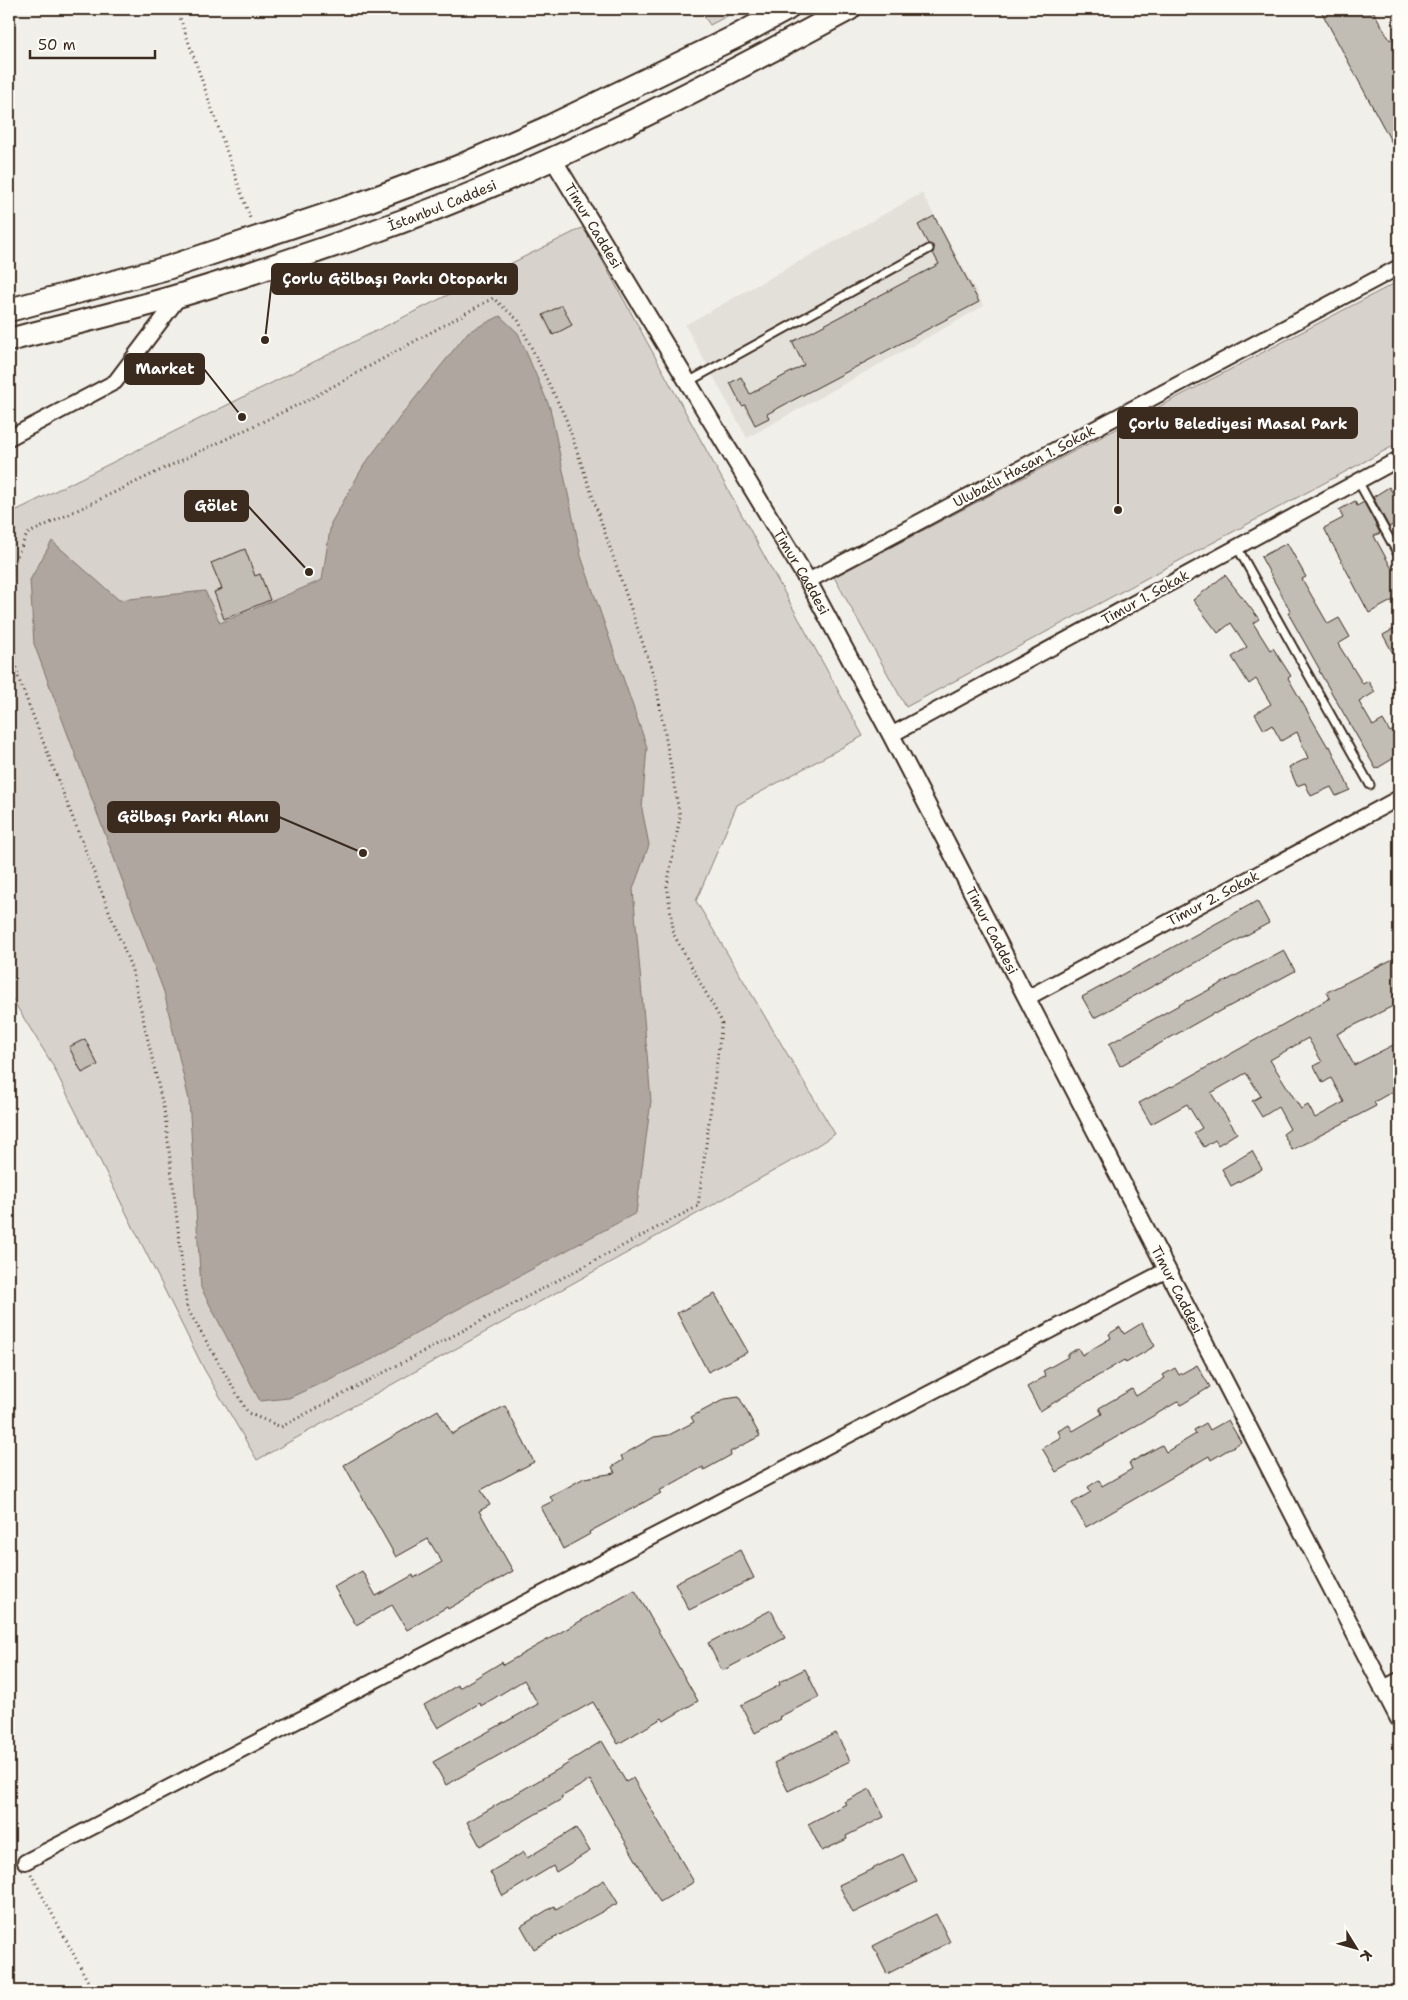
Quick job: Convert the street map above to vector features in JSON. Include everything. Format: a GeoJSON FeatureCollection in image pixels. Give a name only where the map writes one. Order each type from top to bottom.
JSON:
{"type":"FeatureCollection","features":[{"type":"Feature","properties":{"kind":"highway","name":"İstanbul Caddesi"},"geometry":{"type":"LineString","coordinates":[[9,310],[167,268],[362,203],[458,167],[547,128],[737,36],[787,9]]}},
{"type":"Feature","properties":{"kind":"highway","name":"İstanbul Caddesi"},"geometry":{"type":"LineString","coordinates":[[9,340],[180,295],[368,234],[462,197],[553,159],[641,118],[729,74],[849,9]]}},
{"type":"Feature","properties":{"kind":"street","name":"Timur Caddesi"},"geometry":{"type":"LineString","coordinates":[[553,159],[808,581],[891,735],[1399,1719]]}},
{"type":"Feature","properties":{"kind":"street","name":"Ulubatlı Hasan 1. Sokak"},"geometry":{"type":"LineString","coordinates":[[808,581],[1399,267]]}},
{"type":"Feature","properties":{"kind":"street"},"geometry":{"type":"LineString","coordinates":[[9,438],[115,382],[180,295]]}},
{"type":"Feature","properties":{"kind":"street","name":"Timur 1. Sokak"},"geometry":{"type":"LineString","coordinates":[[891,735],[1399,459]]}},
{"type":"Feature","properties":{"kind":"street","name":"Timur 2. Sokak"},"geometry":{"type":"LineString","coordinates":[[1027,998],[1399,798]]}},
{"type":"Feature","properties":{"kind":"street"},"geometry":{"type":"LineString","coordinates":[[25,1862],[1167,1270]]}},
{"type":"Feature","properties":{"kind":"street"},"geometry":{"type":"LineString","coordinates":[[1382,1689],[1399,1680]]}},
{"type":"Feature","properties":{"kind":"lane"},"geometry":{"type":"LineString","coordinates":[[688,382],[929,249]]}},
{"type":"Feature","properties":{"kind":"lane"},"geometry":{"type":"LineString","coordinates":[[1358,481],[1399,556]]}},
{"type":"Feature","properties":{"kind":"lane"},"geometry":{"type":"LineString","coordinates":[[1238,547],[1370,785]]}},
{"type":"Feature","properties":{"kind":"path"},"geometry":{"type":"LineString","coordinates":[[177,9],[257,238]]}},
{"type":"Feature","properties":{"kind":"path"},"geometry":{"type":"LineString","coordinates":[[9,574],[27,534],[310,399],[493,298],[518,320],[566,419],[655,679],[680,818],[667,886],[674,935],[722,1022],[698,1206],[281,1427],[248,1413],[187,1308],[165,1116],[132,970],[18,677],[9,613]]}},
{"type":"Feature","properties":{"kind":"path"},"geometry":{"type":"LineString","coordinates":[[25,1862],[93,1991]]}},
{"type":"Feature","properties":{"kind":"shaded area"},"geometry":{"type":"Polygon","coordinates":[[[699,9],[740,9],[710,25],[699,9]]]}},
{"type":"Feature","properties":{"kind":"shaded area"},"geometry":{"type":"Polygon","coordinates":[[[922,193],[984,306],[747,438],[685,325],[922,193]]]}},
{"type":"Feature","properties":{"kind":"shaded area"},"geometry":{"type":"Polygon","coordinates":[[[584,227],[863,736],[737,805],[696,901],[835,1134],[802,1155],[257,1460],[204,1369],[51,1062],[9,994],[9,518],[15,511],[584,227]]]}},
{"type":"Feature","properties":{"kind":"shaded area"},"geometry":{"type":"Polygon","coordinates":[[[1399,281],[1399,443],[906,707],[834,577],[1399,281]]]}},
{"type":"Feature","properties":{"kind":"shaded area"},"geometry":{"type":"Polygon","coordinates":[[[500,316],[518,333],[550,408],[581,556],[647,747],[642,809],[649,845],[633,889],[651,1101],[636,1213],[449,1314],[375,1358],[289,1398],[260,1401],[201,1288],[189,1100],[164,992],[34,644],[30,580],[52,541],[119,600],[205,591],[220,623],[322,580],[331,523],[364,465],[468,332],[500,316]]]}},
{"type":"Feature","properties":{"kind":"building"},"geometry":{"type":"Polygon","coordinates":[[[1320,9],[1372,9],[1390,40],[1399,35],[1399,156],[1320,9]]]}},
{"type":"Feature","properties":{"kind":"building"},"geometry":{"type":"Polygon","coordinates":[[[934,216],[979,302],[767,414],[769,418],[755,425],[745,405],[742,406],[730,383],[741,377],[750,394],[804,365],[792,342],[939,264],[933,253],[934,247],[928,244],[918,225],[934,216]]]}},
{"type":"Feature","properties":{"kind":"building"},"geometry":{"type":"Polygon","coordinates":[[[562,305],[572,325],[553,335],[543,315],[562,305]]]}},
{"type":"Feature","properties":{"kind":"building"},"geometry":{"type":"Polygon","coordinates":[[[1389,487],[1392,492],[1399,488],[1399,522],[1389,527],[1373,497],[1389,487]]]}},
{"type":"Feature","properties":{"kind":"building"},"geometry":{"type":"Polygon","coordinates":[[[1355,501],[1357,506],[1364,502],[1380,533],[1374,536],[1392,569],[1399,566],[1399,597],[1369,613],[1324,528],[1343,518],[1339,510],[1355,501]]]}},
{"type":"Feature","properties":{"kind":"building"},"geometry":{"type":"Polygon","coordinates":[[[1287,543],[1306,577],[1302,579],[1328,624],[1339,618],[1350,637],[1338,644],[1363,684],[1368,681],[1375,692],[1359,702],[1373,726],[1383,720],[1390,732],[1399,727],[1399,755],[1376,769],[1319,671],[1288,613],[1291,612],[1261,557],[1287,543]]]}},
{"type":"Feature","properties":{"kind":"building"},"geometry":{"type":"Polygon","coordinates":[[[245,549],[255,576],[260,574],[270,600],[224,619],[214,592],[222,589],[211,563],[245,549]]]}},
{"type":"Feature","properties":{"kind":"building"},"geometry":{"type":"Polygon","coordinates":[[[1225,575],[1259,619],[1253,623],[1270,650],[1273,648],[1291,676],[1288,678],[1328,747],[1330,746],[1350,790],[1336,796],[1331,787],[1311,796],[1305,783],[1297,786],[1289,767],[1308,758],[1297,732],[1281,741],[1272,725],[1264,730],[1255,714],[1271,704],[1256,679],[1249,684],[1232,657],[1247,647],[1231,623],[1218,633],[1193,600],[1225,575]]]}},
{"type":"Feature","properties":{"kind":"building"},"geometry":{"type":"Polygon","coordinates":[[[1399,626],[1399,664],[1383,635],[1399,626]]]}},
{"type":"Feature","properties":{"kind":"building"},"geometry":{"type":"Polygon","coordinates":[[[1257,901],[1269,923],[1094,1018],[1082,997],[1257,901]]]}},
{"type":"Feature","properties":{"kind":"building"},"geometry":{"type":"Polygon","coordinates":[[[1284,950],[1295,971],[1214,1013],[1120,1066],[1109,1044],[1284,950]]]}},
{"type":"Feature","properties":{"kind":"building"},"geometry":{"type":"Polygon","coordinates":[[[1399,956],[1399,1003],[1337,1034],[1354,1065],[1399,1042],[1399,1088],[1374,1102],[1376,1106],[1292,1150],[1283,1134],[1290,1129],[1278,1107],[1262,1117],[1252,1101],[1261,1096],[1246,1073],[1211,1093],[1237,1133],[1218,1145],[1215,1140],[1204,1147],[1194,1133],[1202,1128],[1187,1104],[1151,1124],[1139,1103],[1172,1087],[1330,998],[1327,992],[1399,956]],[[1308,1038],[1270,1060],[1301,1109],[1308,1105],[1315,1118],[1344,1102],[1331,1078],[1323,1083],[1314,1066],[1322,1062],[1308,1038]]]}},
{"type":"Feature","properties":{"kind":"building"},"geometry":{"type":"Polygon","coordinates":[[[85,1039],[98,1065],[82,1073],[69,1047],[85,1039]]]}},
{"type":"Feature","properties":{"kind":"building"},"geometry":{"type":"Polygon","coordinates":[[[1252,1151],[1262,1169],[1231,1186],[1222,1169],[1252,1151]]]}},
{"type":"Feature","properties":{"kind":"building"},"geometry":{"type":"Polygon","coordinates":[[[715,1294],[748,1352],[708,1372],[677,1313],[715,1294]]]}},
{"type":"Feature","properties":{"kind":"building"},"geometry":{"type":"Polygon","coordinates":[[[1142,1323],[1155,1346],[1126,1363],[1124,1360],[1040,1411],[1027,1387],[1046,1376],[1043,1371],[1068,1357],[1067,1355],[1078,1348],[1082,1355],[1111,1338],[1109,1334],[1120,1327],[1124,1334],[1142,1323]]]}},
{"type":"Feature","properties":{"kind":"building"},"geometry":{"type":"Polygon","coordinates":[[[1197,1365],[1210,1387],[1181,1405],[1179,1401],[1056,1472],[1042,1448],[1061,1437],[1058,1431],[1069,1425],[1073,1431],[1102,1414],[1099,1408],[1132,1389],[1136,1396],[1165,1378],[1163,1375],[1175,1368],[1179,1375],[1197,1365]]]}},
{"type":"Feature","properties":{"kind":"building"},"geometry":{"type":"Polygon","coordinates":[[[739,1397],[760,1436],[730,1452],[731,1455],[704,1470],[703,1467],[659,1491],[661,1493],[589,1532],[590,1534],[563,1549],[541,1507],[553,1501],[550,1497],[584,1478],[615,1473],[612,1467],[623,1460],[621,1456],[654,1437],[669,1435],[694,1422],[691,1417],[725,1399],[739,1397]]]}},
{"type":"Feature","properties":{"kind":"building"},"geometry":{"type":"Polygon","coordinates":[[[505,1406],[534,1462],[481,1490],[490,1505],[479,1511],[513,1571],[448,1609],[447,1607],[407,1630],[392,1605],[356,1625],[334,1587],[362,1571],[376,1596],[413,1575],[414,1578],[442,1562],[428,1539],[396,1557],[344,1465],[438,1410],[452,1434],[505,1406]]]}},
{"type":"Feature","properties":{"kind":"building"},"geometry":{"type":"Polygon","coordinates":[[[1228,1420],[1241,1442],[1211,1460],[1209,1456],[1086,1527],[1072,1503],[1091,1492],[1088,1487],[1099,1480],[1102,1486],[1132,1469],[1129,1463],[1162,1445],[1166,1452],[1196,1434],[1194,1430],[1206,1423],[1210,1430],[1228,1420]]]}},
{"type":"Feature","properties":{"kind":"building"},"geometry":{"type":"Polygon","coordinates":[[[740,1550],[754,1578],[689,1610],[675,1583],[740,1550]]]}},
{"type":"Feature","properties":{"kind":"building"},"geometry":{"type":"Polygon","coordinates":[[[635,1590],[698,1701],[664,1721],[662,1718],[618,1744],[593,1702],[446,1785],[433,1762],[538,1704],[524,1680],[481,1706],[480,1703],[438,1728],[424,1705],[458,1685],[459,1688],[502,1662],[503,1665],[635,1590]]]}},
{"type":"Feature","properties":{"kind":"building"},"geometry":{"type":"Polygon","coordinates":[[[771,1610],[785,1638],[722,1671],[708,1643],[771,1610]]]}},
{"type":"Feature","properties":{"kind":"building"},"geometry":{"type":"Polygon","coordinates":[[[805,1669],[819,1697],[779,1717],[781,1719],[755,1733],[741,1705],[780,1685],[779,1682],[805,1669]]]}},
{"type":"Feature","properties":{"kind":"building"},"geometry":{"type":"Polygon","coordinates":[[[836,1733],[850,1761],[788,1791],[774,1763],[836,1733]]]}},
{"type":"Feature","properties":{"kind":"building"},"geometry":{"type":"Polygon","coordinates":[[[602,1741],[626,1782],[633,1778],[694,1882],[660,1902],[590,1780],[561,1797],[562,1799],[480,1846],[467,1822],[569,1763],[602,1741]]]}},
{"type":"Feature","properties":{"kind":"building"},"geometry":{"type":"Polygon","coordinates":[[[870,1789],[884,1817],[846,1836],[847,1839],[822,1851],[808,1824],[870,1789]]]}},
{"type":"Feature","properties":{"kind":"building"},"geometry":{"type":"Polygon","coordinates":[[[576,1828],[590,1851],[556,1872],[553,1866],[503,1896],[490,1872],[524,1852],[527,1858],[576,1828]]]}},
{"type":"Feature","properties":{"kind":"building"},"geometry":{"type":"Polygon","coordinates":[[[903,1854],[917,1882],[853,1913],[839,1885],[903,1854]]]}},
{"type":"Feature","properties":{"kind":"building"},"geometry":{"type":"Polygon","coordinates":[[[604,1880],[618,1903],[534,1949],[521,1926],[554,1906],[556,1909],[604,1880]]]}},
{"type":"Feature","properties":{"kind":"building"},"geometry":{"type":"Polygon","coordinates":[[[936,1914],[950,1942],[887,1974],[873,1946],[936,1914]]]}},
{"type":"Feature","properties":{"kind":"place","name":"Çorlu Gölbaşı Parkı Otoparkı"},"geometry":{"type":"Point","coordinates":[265,340]}},
{"type":"Feature","properties":{"kind":"place","name":"Market"},"geometry":{"type":"Point","coordinates":[242,417]}},
{"type":"Feature","properties":{"kind":"place","name":"Çorlu Belediyesi Masal Park"},"geometry":{"type":"Point","coordinates":[1118,510]}},
{"type":"Feature","properties":{"kind":"place","name":"Gölet"},"geometry":{"type":"Point","coordinates":[309,572]}},
{"type":"Feature","properties":{"kind":"place","name":"Gölbaşı Parkı Alanı"},"geometry":{"type":"Point","coordinates":[363,853]}}]}
